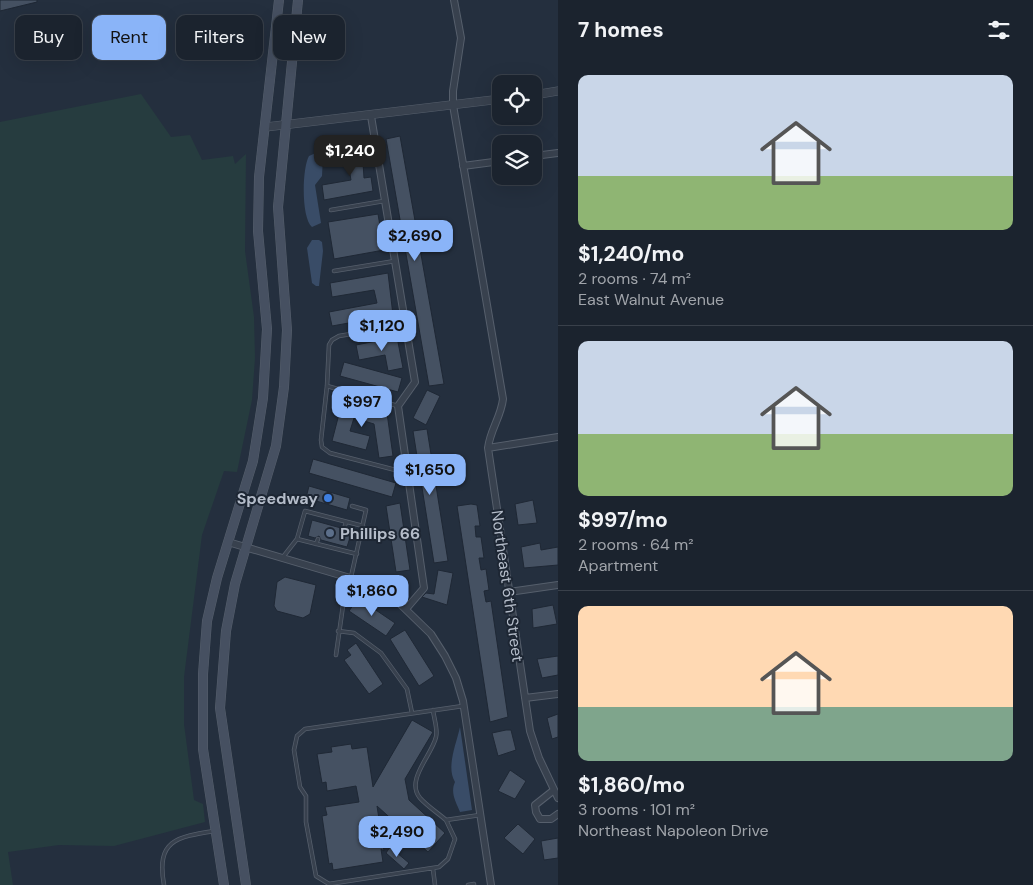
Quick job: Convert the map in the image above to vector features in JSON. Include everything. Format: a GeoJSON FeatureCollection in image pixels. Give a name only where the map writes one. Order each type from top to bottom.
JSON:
{"type":"FeatureCollection","features":[{"type":"Feature","properties":{"kind":"main road"},"geometry":{"type":"LineString","coordinates":[[224,885],[203,749],[203,674],[207,621],[217,578],[253,461],[263,398],[268,329],[258,231],[259,177],[279,0]]}},
{"type":"Feature","properties":{"kind":"main road"},"geometry":{"type":"LineString","coordinates":[[246,885],[220,708],[226,631],[235,584],[276,446],[284,387],[287,330],[278,207],[298,0]]}},
{"type":"Feature","properties":{"kind":"street","name":"Northeast 6th Street"},"geometry":{"type":"LineString","coordinates":[[454,0],[461,38],[452,91],[453,105],[502,390],[500,416],[489,434],[488,448],[530,731],[539,758],[558,798]]}},
{"type":"Feature","properties":{"kind":"street"},"geometry":{"type":"LineString","coordinates":[[542,93],[558,92]]}},
{"type":"Feature","properties":{"kind":"street"},"geometry":{"type":"LineString","coordinates":[[266,127],[492,100]]}},
{"type":"Feature","properties":{"kind":"street"},"geometry":{"type":"LineString","coordinates":[[371,116],[415,382],[398,406],[424,588],[406,609]]}},
{"type":"Feature","properties":{"kind":"street"},"geometry":{"type":"LineString","coordinates":[[542,155],[558,153]]}},
{"type":"Feature","properties":{"kind":"street"},"geometry":{"type":"LineString","coordinates":[[463,166],[492,162]]}},
{"type":"Feature","properties":{"kind":"street"},"geometry":{"type":"LineString","coordinates":[[488,448],[558,438]]}},
{"type":"Feature","properties":{"kind":"street"},"geometry":{"type":"LineString","coordinates":[[228,542],[349,577],[377,590],[406,609],[431,634],[456,678],[464,706],[490,885]]}},
{"type":"Feature","properties":{"kind":"street"},"geometry":{"type":"LineString","coordinates":[[509,592],[558,585]]}},
{"type":"Feature","properties":{"kind":"street"},"geometry":{"type":"LineString","coordinates":[[525,698],[558,694]]}},
{"type":"Feature","properties":{"kind":"street"},"geometry":{"type":"LineString","coordinates":[[554,790],[539,800],[535,805],[536,812],[540,818],[551,819],[558,814]]}},
{"type":"Feature","properties":{"kind":"lane"},"geometry":{"type":"LineString","coordinates":[[331,210],[385,201]]}},
{"type":"Feature","properties":{"kind":"lane"},"geometry":{"type":"LineString","coordinates":[[334,271],[395,261]]}},
{"type":"Feature","properties":{"kind":"lane"},"geometry":{"type":"LineString","coordinates":[[406,325],[339,336],[332,340],[329,345],[322,447],[330,453],[408,474]]}},
{"type":"Feature","properties":{"kind":"lane"},"geometry":{"type":"LineString","coordinates":[[327,386],[398,406]]}},
{"type":"Feature","properties":{"kind":"lane"},"geometry":{"type":"LineString","coordinates":[[336,654],[338,631],[349,577],[366,510],[352,506]]}},
{"type":"Feature","properties":{"kind":"lane"},"geometry":{"type":"LineString","coordinates":[[283,557],[297,539],[305,511],[363,526]]}},
{"type":"Feature","properties":{"kind":"lane"},"geometry":{"type":"LineString","coordinates":[[322,522],[324,516]]}},
{"type":"Feature","properties":{"kind":"lane"},"geometry":{"type":"LineString","coordinates":[[332,525],[334,518]]}},
{"type":"Feature","properties":{"kind":"lane"},"geometry":{"type":"LineString","coordinates":[[344,529],[346,522]]}},
{"type":"Feature","properties":{"kind":"lane"},"geometry":{"type":"LineString","coordinates":[[297,539],[356,554]]}},
{"type":"Feature","properties":{"kind":"lane"},"geometry":{"type":"LineString","coordinates":[[316,544],[318,539]]}},
{"type":"Feature","properties":{"kind":"lane"},"geometry":{"type":"LineString","coordinates":[[327,547],[328,542]]}},
{"type":"Feature","properties":{"kind":"lane"},"geometry":{"type":"LineString","coordinates":[[339,550],[340,545]]}},
{"type":"Feature","properties":{"kind":"lane"},"geometry":{"type":"LineString","coordinates":[[338,631],[354,633],[381,653],[407,689],[412,714]]}},
{"type":"Feature","properties":{"kind":"lane"},"geometry":{"type":"LineString","coordinates":[[433,710],[437,734],[434,746],[415,782],[415,790],[420,798],[446,820],[455,839],[454,847],[448,859],[434,869],[351,883],[329,884],[316,876],[306,822],[306,796],[300,787],[294,744],[297,736],[305,729],[433,710],[464,706]]}},
{"type":"Feature","properties":{"kind":"lane"},"geometry":{"type":"LineString","coordinates":[[446,820],[480,814]]}},
{"type":"Feature","properties":{"kind":"lane"},"geometry":{"type":"LineString","coordinates":[[164,885],[161,863],[164,852],[170,843],[178,838],[215,830]]}},
{"type":"Feature","properties":{"kind":"lane"},"geometry":{"type":"LineString","coordinates":[[434,869],[435,885]]}},
{"type":"Feature","properties":{"kind":"lane"},"geometry":{"type":"LineString","coordinates":[[468,885],[474,884]]}},
{"type":"Feature","properties":{"kind":"green space"},"geometry":{"type":"Polygon","coordinates":[[[141,94],[171,137],[190,135],[202,160],[233,156],[235,164],[246,154],[245,251],[254,317],[255,358],[252,400],[237,472],[224,471],[202,535],[184,677],[184,724],[194,800],[203,804],[205,822],[114,846],[59,845],[8,852],[13,885],[0,885],[0,122],[141,94]]]}},
{"type":"Feature","properties":{"kind":"water"},"geometry":{"type":"Polygon","coordinates":[[[318,152],[323,156],[322,176],[315,185],[321,223],[312,227],[308,222],[304,204],[304,181],[309,156],[318,152]]]}},
{"type":"Feature","properties":{"kind":"water"},"geometry":{"type":"Polygon","coordinates":[[[312,240],[322,242],[323,251],[319,286],[312,283],[307,248],[312,240]]]}},
{"type":"Feature","properties":{"kind":"water"},"geometry":{"type":"Polygon","coordinates":[[[460,727],[472,810],[460,812],[453,794],[455,782],[451,770],[460,727]]]}},
{"type":"Feature","properties":{"kind":"building"},"geometry":{"type":"Polygon","coordinates":[[[0,0],[37,0],[37,2],[0,11],[0,0]]]}},
{"type":"Feature","properties":{"kind":"building"},"geometry":{"type":"Polygon","coordinates":[[[400,136],[444,384],[429,386],[386,139],[400,136]]]}},
{"type":"Feature","properties":{"kind":"building"},"geometry":{"type":"Polygon","coordinates":[[[358,144],[358,148],[362,147],[364,178],[371,177],[373,191],[324,200],[322,185],[351,180],[345,146],[358,144]]]}},
{"type":"Feature","properties":{"kind":"building"},"geometry":{"type":"Polygon","coordinates":[[[378,214],[384,250],[334,259],[328,222],[378,214]]]}},
{"type":"Feature","properties":{"kind":"building"},"geometry":{"type":"Polygon","coordinates":[[[388,273],[393,315],[332,326],[329,312],[377,303],[374,290],[332,297],[330,283],[388,273]]]}},
{"type":"Feature","properties":{"kind":"building"},"geometry":{"type":"Polygon","coordinates":[[[397,337],[403,368],[388,371],[385,355],[359,360],[356,345],[397,337]]]}},
{"type":"Feature","properties":{"kind":"building"},"geometry":{"type":"Polygon","coordinates":[[[344,362],[402,378],[398,392],[340,376],[344,362]]]}},
{"type":"Feature","properties":{"kind":"building"},"geometry":{"type":"Polygon","coordinates":[[[427,390],[440,396],[426,425],[413,418],[427,390]]]}},
{"type":"Feature","properties":{"kind":"building"},"geometry":{"type":"Polygon","coordinates":[[[339,399],[370,408],[367,416],[387,413],[393,456],[379,458],[374,424],[354,418],[350,431],[370,436],[366,450],[332,441],[339,414],[335,413],[339,399]]]}},
{"type":"Feature","properties":{"kind":"building"},"geometry":{"type":"Polygon","coordinates":[[[427,429],[448,561],[434,563],[413,431],[427,429]]]}},
{"type":"Feature","properties":{"kind":"building"},"geometry":{"type":"Polygon","coordinates":[[[313,459],[396,483],[392,497],[309,473],[313,459]]]}},
{"type":"Feature","properties":{"kind":"building","name":"Speedway"},"geometry":{"type":"Polygon","coordinates":[[[309,486],[350,498],[347,510],[306,498],[309,486]]]}},
{"type":"Feature","properties":{"kind":"building"},"geometry":{"type":"Polygon","coordinates":[[[533,500],[537,523],[518,525],[515,504],[533,500]]]}},
{"type":"Feature","properties":{"kind":"building"},"geometry":{"type":"Polygon","coordinates":[[[400,503],[410,570],[396,572],[386,506],[400,503]]]}},
{"type":"Feature","properties":{"kind":"building"},"geometry":{"type":"Polygon","coordinates":[[[477,505],[480,526],[475,526],[476,537],[481,537],[484,558],[479,558],[481,570],[486,569],[489,590],[484,591],[486,602],[491,601],[508,717],[490,722],[457,506],[477,505]]]}},
{"type":"Feature","properties":{"kind":"building","name":"Phillips 66"},"geometry":{"type":"Polygon","coordinates":[[[312,520],[341,528],[344,532],[347,530],[352,531],[347,547],[321,540],[319,536],[315,538],[308,536],[312,520]]]}},
{"type":"Feature","properties":{"kind":"building"},"geometry":{"type":"Polygon","coordinates":[[[540,543],[541,550],[558,547],[558,565],[524,568],[521,547],[540,543]]]}},
{"type":"Feature","properties":{"kind":"building"},"geometry":{"type":"Polygon","coordinates":[[[438,570],[453,573],[447,605],[422,597],[426,593],[434,594],[438,570]]]}},
{"type":"Feature","properties":{"kind":"building"},"geometry":{"type":"Polygon","coordinates":[[[285,577],[316,585],[310,614],[303,618],[277,611],[274,606],[277,582],[285,577]]]}},
{"type":"Feature","properties":{"kind":"building"},"geometry":{"type":"Polygon","coordinates":[[[358,598],[395,623],[386,636],[349,611],[358,598]]]}},
{"type":"Feature","properties":{"kind":"building"},"geometry":{"type":"Polygon","coordinates":[[[553,605],[557,624],[533,628],[532,609],[553,605]]]}},
{"type":"Feature","properties":{"kind":"building"},"geometry":{"type":"Polygon","coordinates":[[[405,630],[434,676],[419,686],[390,639],[405,630]]]}},
{"type":"Feature","properties":{"kind":"building"},"geometry":{"type":"Polygon","coordinates":[[[356,643],[383,684],[369,694],[344,660],[351,655],[347,650],[356,643]]]}},
{"type":"Feature","properties":{"kind":"building"},"geometry":{"type":"Polygon","coordinates":[[[558,656],[558,675],[542,678],[537,659],[558,656]]]}},
{"type":"Feature","properties":{"kind":"building"},"geometry":{"type":"Polygon","coordinates":[[[558,714],[558,737],[552,739],[547,718],[558,714]]]}},
{"type":"Feature","properties":{"kind":"building"},"geometry":{"type":"Polygon","coordinates":[[[412,720],[433,732],[405,779],[409,800],[445,833],[428,852],[377,806],[384,851],[381,849],[383,862],[333,870],[332,863],[329,864],[322,816],[327,815],[325,807],[359,802],[356,786],[327,791],[326,782],[322,783],[317,754],[332,752],[331,747],[351,744],[352,749],[367,747],[373,787],[412,720]]]}},
{"type":"Feature","properties":{"kind":"building"},"geometry":{"type":"Polygon","coordinates":[[[511,730],[516,750],[498,756],[492,733],[511,730]]]}},
{"type":"Feature","properties":{"kind":"building"},"geometry":{"type":"Polygon","coordinates":[[[510,770],[526,781],[515,799],[498,791],[510,770]]]}},
{"type":"Feature","properties":{"kind":"building"},"geometry":{"type":"Polygon","coordinates":[[[518,824],[535,839],[523,854],[504,838],[518,824]]]}},
{"type":"Feature","properties":{"kind":"building"},"geometry":{"type":"Polygon","coordinates":[[[558,838],[558,858],[544,860],[541,841],[558,838]]]}},
{"type":"Feature","properties":{"kind":"building"},"geometry":{"type":"Polygon","coordinates":[[[390,847],[409,863],[404,869],[386,853],[390,847]]]}},
{"type":"Feature","properties":{"kind":"place","name":"Speedway"},"geometry":{"type":"Point","coordinates":[328,498]}},
{"type":"Feature","properties":{"kind":"place","name":"Phillips 66"},"geometry":{"type":"Point","coordinates":[330,533]}}]}
